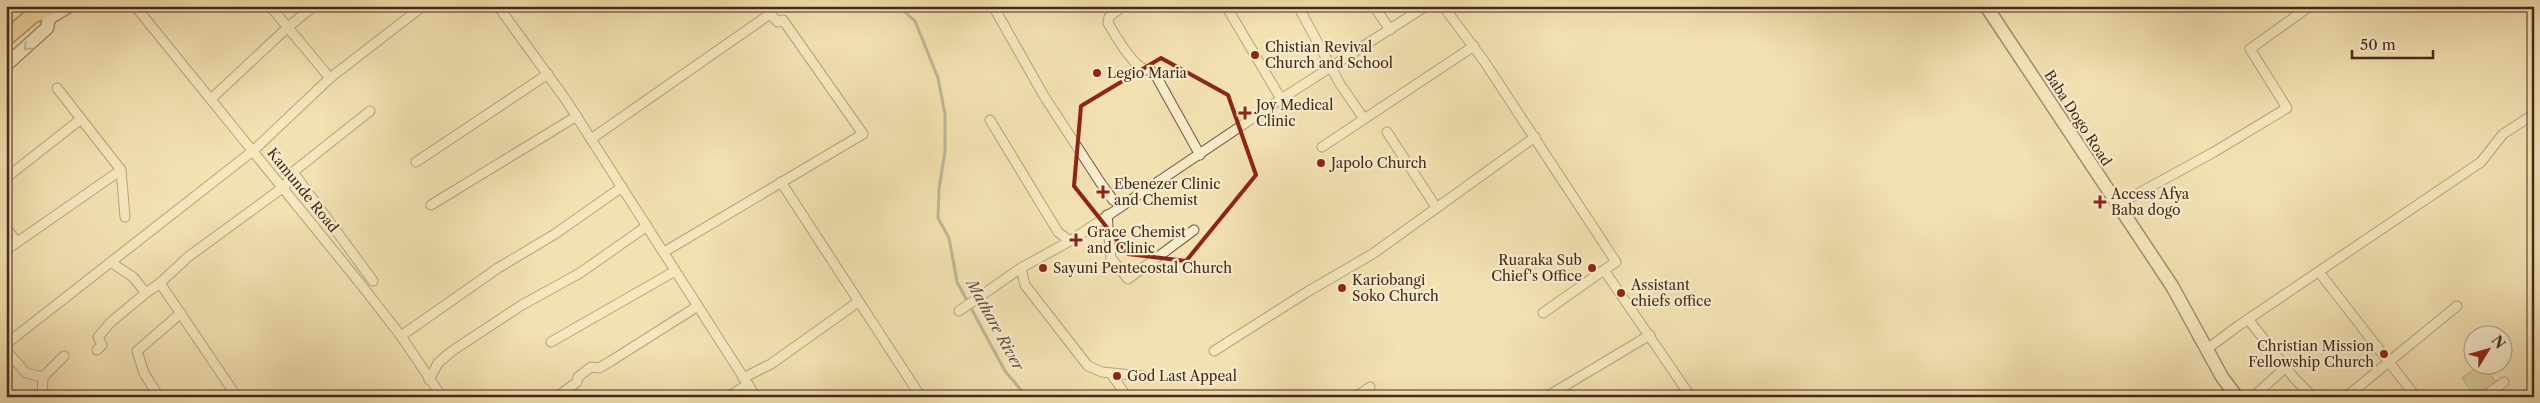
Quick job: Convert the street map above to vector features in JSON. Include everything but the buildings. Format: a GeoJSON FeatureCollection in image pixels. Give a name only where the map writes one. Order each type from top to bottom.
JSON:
{"type":"FeatureCollection","features":[{"type":"Feature","properties":{"kind":"main road"},"geometry":{"type":"LineString","coordinates":[[6,38],[45,16]]}},
{"type":"Feature","properties":{"kind":"street"},"geometry":{"type":"LineString","coordinates":[[6,65],[45,16],[69,6]]}},
{"type":"Feature","properties":{"kind":"street","name":"Kamunde Road"},"geometry":{"type":"LineString","coordinates":[[136,6],[254,150],[400,336],[442,397]]}},
{"type":"Feature","properties":{"kind":"street"},"geometry":{"type":"LineString","coordinates":[[270,6],[330,78]]}},
{"type":"Feature","properties":{"kind":"street"},"geometry":{"type":"LineString","coordinates":[[211,99],[288,27],[314,6]]}},
{"type":"Feature","properties":{"kind":"street"},"geometry":{"type":"LineString","coordinates":[[6,339],[10,341],[254,150],[330,78],[423,6]]}},
{"type":"Feature","properties":{"kind":"street"},"geometry":{"type":"LineString","coordinates":[[498,6],[577,116],[756,397]]}},
{"type":"Feature","properties":{"kind":"street"},"geometry":{"type":"LineString","coordinates":[[993,6],[1044,96],[1100,182],[1113,200],[1122,205]]}},
{"type":"Feature","properties":{"kind":"street"},"geometry":{"type":"LineString","coordinates":[[1123,6],[1109,18],[1108,23],[1133,60],[1140,67],[1151,69],[1155,74],[1200,155]]}},
{"type":"Feature","properties":{"kind":"street"},"geometry":{"type":"LineString","coordinates":[[1226,6],[1281,99]]}},
{"type":"Feature","properties":{"kind":"street"},"geometry":{"type":"LineString","coordinates":[[1298,6],[1340,84],[1364,119]]}},
{"type":"Feature","properties":{"kind":"street"},"geometry":{"type":"LineString","coordinates":[[1374,6],[1390,30]]}},
{"type":"Feature","properties":{"kind":"street"},"geometry":{"type":"LineString","coordinates":[[960,310],[1021,268],[1070,241],[1281,99],[1426,6]]}},
{"type":"Feature","properties":{"kind":"street"},"geometry":{"type":"LineString","coordinates":[[1443,6],[1474,46],[1616,262],[1544,313]]}},
{"type":"Feature","properties":{"kind":"street","name":"Baba Dogo Road"},"geometry":{"type":"LineString","coordinates":[[1986,6],[2172,286],[2222,377],[2237,397]]}},
{"type":"Feature","properties":{"kind":"street"},"geometry":{"type":"LineString","coordinates":[[2117,205],[2214,152],[2287,108],[2250,49],[2310,6]]}},
{"type":"Feature","properties":{"kind":"street"},"geometry":{"type":"LineString","coordinates":[[591,139],[770,14],[778,22],[783,20],[863,134],[664,252]]}},
{"type":"Feature","properties":{"kind":"street"},"geometry":{"type":"LineString","coordinates":[[1322,147],[1474,46]]}},
{"type":"Feature","properties":{"kind":"street"},"geometry":{"type":"LineString","coordinates":[[416,162],[548,74]]}},
{"type":"Feature","properties":{"kind":"street"},"geometry":{"type":"LineString","coordinates":[[57,88],[121,170],[125,217]]}},
{"type":"Feature","properties":{"kind":"street"},"geometry":{"type":"LineString","coordinates":[[97,350],[102,345],[98,337],[111,322],[160,283],[188,257],[285,186],[293,172],[370,111]]}},
{"type":"Feature","properties":{"kind":"street"},"geometry":{"type":"LineString","coordinates":[[2207,349],[2248,319],[2481,162],[2504,134],[2534,114]]}},
{"type":"Feature","properties":{"kind":"street"},"geometry":{"type":"LineString","coordinates":[[431,205],[577,116]]}},
{"type":"Feature","properties":{"kind":"street"},"geometry":{"type":"LineString","coordinates":[[6,178],[80,119]]}},
{"type":"Feature","properties":{"kind":"street"},"geometry":{"type":"LineString","coordinates":[[990,120],[1058,232],[1070,241]]}},
{"type":"Feature","properties":{"kind":"street"},"geometry":{"type":"LineString","coordinates":[[1387,132],[1436,207]]}},
{"type":"Feature","properties":{"kind":"street"},"geometry":{"type":"LineString","coordinates":[[1214,351],[1307,292],[1374,253],[1535,137]]}},
{"type":"Feature","properties":{"kind":"street"},"geometry":{"type":"LineString","coordinates":[[6,250],[121,170]]}},
{"type":"Feature","properties":{"kind":"street"},"geometry":{"type":"LineString","coordinates":[[293,172],[373,281]]}},
{"type":"Feature","properties":{"kind":"street"},"geometry":{"type":"LineString","coordinates":[[781,182],[921,397]]}},
{"type":"Feature","properties":{"kind":"street"},"geometry":{"type":"LineString","coordinates":[[400,336],[498,268],[555,234],[622,187]]}},
{"type":"Feature","properties":{"kind":"street"},"geometry":{"type":"LineString","coordinates":[[1107,215],[1111,258],[1128,279],[1194,230]]}},
{"type":"Feature","properties":{"kind":"street"},"geometry":{"type":"LineString","coordinates":[[430,380],[438,363],[452,351],[522,305],[580,273],[647,226]]}},
{"type":"Feature","properties":{"kind":"street"},"geometry":{"type":"LineString","coordinates":[[6,228],[17,242]]}},
{"type":"Feature","properties":{"kind":"street"},"geometry":{"type":"LineString","coordinates":[[112,263],[133,276],[146,293]]}},
{"type":"Feature","properties":{"kind":"street"},"geometry":{"type":"LineString","coordinates":[[1021,268],[1025,285],[1088,366],[1102,372],[1143,376]]}},
{"type":"Feature","properties":{"kind":"street"},"geometry":{"type":"LineString","coordinates":[[1604,270],[1650,335],[1690,397]]}},
{"type":"Feature","properties":{"kind":"street"},"geometry":{"type":"LineString","coordinates":[[551,342],[675,271]]}},
{"type":"Feature","properties":{"kind":"street"},"geometry":{"type":"LineString","coordinates":[[2319,272],[2416,397]]}},
{"type":"Feature","properties":{"kind":"street"},"geometry":{"type":"LineString","coordinates":[[160,283],[237,397]]}},
{"type":"Feature","properties":{"kind":"street"},"geometry":{"type":"LineString","coordinates":[[728,397],[746,381],[858,302]]}},
{"type":"Feature","properties":{"kind":"street"},"geometry":{"type":"LineString","coordinates":[[557,397],[577,382],[578,377],[591,366],[599,368],[698,306]]}},
{"type":"Feature","properties":{"kind":"street"},"geometry":{"type":"LineString","coordinates":[[2346,397],[2457,306]]}},
{"type":"Feature","properties":{"kind":"street"},"geometry":{"type":"LineString","coordinates":[[159,397],[144,373],[137,351],[181,313]]}},
{"type":"Feature","properties":{"kind":"street"},"geometry":{"type":"LineString","coordinates":[[2248,319],[2286,368],[2313,397]]}},
{"type":"Feature","properties":{"kind":"street"},"geometry":{"type":"LineString","coordinates":[[1546,397],[1650,335]]}},
{"type":"Feature","properties":{"kind":"street"},"geometry":{"type":"LineString","coordinates":[[6,350],[26,373],[43,377]]}},
{"type":"Feature","properties":{"kind":"street"},"geometry":{"type":"LineString","coordinates":[[42,397],[43,377],[64,356]]}},
{"type":"Feature","properties":{"kind":"street"},"geometry":{"type":"LineString","coordinates":[[2253,397],[2286,368]]}},
{"type":"Feature","properties":{"kind":"street"},"geometry":{"type":"LineString","coordinates":[[1112,375],[1127,397]]}},
{"type":"Feature","properties":{"kind":"street"},"geometry":{"type":"LineString","coordinates":[[2483,397],[2504,382]]}},
{"type":"Feature","properties":{"kind":"street"},"geometry":{"type":"LineString","coordinates":[[1355,397],[1370,387]]}},
{"type":"Feature","properties":{"kind":"highlighted area"},"geometry":{"type":"Polygon","coordinates":[[[1161,58],[1228,95],[1256,175],[1186,261],[1128,254],[1074,186],[1081,106],[1161,58]]]}},
{"type":"Feature","properties":{"kind":"shaded area"},"geometry":{"type":"Polygon","coordinates":[[[2465,376],[2491,376],[2497,384],[2475,397],[2462,378],[2465,376]]]}},
{"type":"Feature","properties":{"kind":"waterway","name":"Mathare River"},"geometry":{"type":"LineString","coordinates":[[898,6],[915,21],[938,78],[945,114],[945,151],[939,189],[938,218],[949,238],[957,282],[1005,371],[1027,397]]}},
{"type":"Feature","properties":{"kind":"place","name":"Chistian Revival Church and School"},"geometry":{"type":"Point","coordinates":[1255,55]}},
{"type":"Feature","properties":{"kind":"place","name":"Legio Maria"},"geometry":{"type":"Point","coordinates":[1097,73]}},
{"type":"Feature","properties":{"kind":"place","name":"Joy Medical Clinic"},"geometry":{"type":"Point","coordinates":[1245,113]}},
{"type":"Feature","properties":{"kind":"place","name":"Japolo Church"},"geometry":{"type":"Point","coordinates":[1321,163]}},
{"type":"Feature","properties":{"kind":"place","name":"Ebenezer Clinic and Chemist"},"geometry":{"type":"Point","coordinates":[1103,192]}},
{"type":"Feature","properties":{"kind":"place","name":"Access Afya Baba dogo"},"geometry":{"type":"Point","coordinates":[2100,202]}},
{"type":"Feature","properties":{"kind":"place","name":"Grace Chemist and Clinic"},"geometry":{"type":"Point","coordinates":[1076,240]}},
{"type":"Feature","properties":{"kind":"place","name":"Sayuni Pentecostal Church"},"geometry":{"type":"Point","coordinates":[1043,268]}},
{"type":"Feature","properties":{"kind":"place","name":"Ruaraka Sub Chief's Office"},"geometry":{"type":"Point","coordinates":[1592,268]}},
{"type":"Feature","properties":{"kind":"place","name":"Kariobangi Soko Church"},"geometry":{"type":"Point","coordinates":[1342,288]}},
{"type":"Feature","properties":{"kind":"place","name":"Assistant chiefs office"},"geometry":{"type":"Point","coordinates":[1621,293]}},
{"type":"Feature","properties":{"kind":"place","name":"Christian Mission Fellowship Church"},"geometry":{"type":"Point","coordinates":[2384,354]}},
{"type":"Feature","properties":{"kind":"place","name":"God Last Appeal"},"geometry":{"type":"Point","coordinates":[1117,376]}}]}
